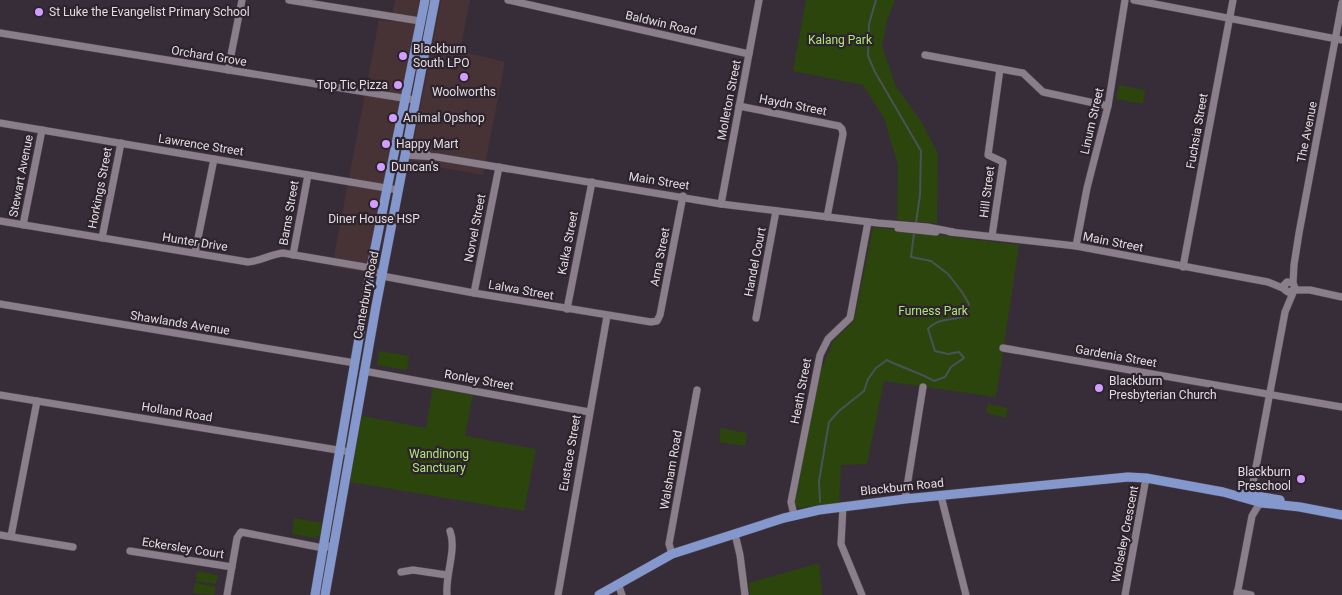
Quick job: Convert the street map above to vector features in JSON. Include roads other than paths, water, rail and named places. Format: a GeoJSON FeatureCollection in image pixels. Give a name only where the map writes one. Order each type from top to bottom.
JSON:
{"type":"FeatureCollection","features":[{"type":"Feature","properties":{"kind":"main road","name":"Canterbury Road"},"geometry":{"type":"LineString","coordinates":[[345,451],[355,366],[371,268],[424,0]]}},
{"type":"Feature","properties":{"kind":"main road","name":"Canterbury Road"},"geometry":{"type":"LineString","coordinates":[[315,595],[364,371],[435,0]]}},
{"type":"Feature","properties":{"kind":"main road"},"geometry":{"type":"LineString","coordinates":[[395,150],[406,152]]}},
{"type":"Feature","properties":{"kind":"main road"},"geometry":{"type":"LineString","coordinates":[[355,366],[364,371]]}},
{"type":"Feature","properties":{"kind":"main road","name":"Blackburn Road"},"geometry":{"type":"LineString","coordinates":[[598,595],[672,554],[794,515],[843,506],[905,499],[1128,477],[1146,478],[1342,515]]}},
{"type":"Feature","properties":{"kind":"main road","name":"Blackburn Road"},"geometry":{"type":"LineString","coordinates":[[1253,499],[1278,499],[1300,506]]}},
{"type":"Feature","properties":{"kind":"main road","name":"Canterbury Road"},"geometry":{"type":"LineString","coordinates":[[325,595],[327,544]]}},
{"type":"Feature","properties":{"kind":"street"},"geometry":{"type":"LineString","coordinates":[[228,70],[242,0]]}},
{"type":"Feature","properties":{"kind":"street"},"geometry":{"type":"LineString","coordinates":[[289,0],[420,20]]}},
{"type":"Feature","properties":{"kind":"street","name":"Baldwin Road"},"geometry":{"type":"LineString","coordinates":[[508,0],[750,54]]}},
{"type":"Feature","properties":{"kind":"street","name":"Molleton Street"},"geometry":{"type":"LineString","coordinates":[[721,204],[759,0]]}},
{"type":"Feature","properties":{"kind":"street","name":"Linum Street"},"geometry":{"type":"LineString","coordinates":[[1076,246],[1087,188],[1108,106],[1125,0]]}},
{"type":"Feature","properties":{"kind":"street"},"geometry":{"type":"LineString","coordinates":[[1134,0],[1339,39]]}},
{"type":"Feature","properties":{"kind":"street","name":"Fuchsia Street"},"geometry":{"type":"LineString","coordinates":[[1183,266],[1233,0]]}},
{"type":"Feature","properties":{"kind":"street","name":"The Avenue"},"geometry":{"type":"LineString","coordinates":[[1253,499],[1289,286],[1339,39],[1342,3]]}},
{"type":"Feature","properties":{"kind":"street","name":"Orchard Grove"},"geometry":{"type":"LineString","coordinates":[[0,33],[415,100]]}},
{"type":"Feature","properties":{"kind":"street"},"geometry":{"type":"LineString","coordinates":[[925,55],[1023,73],[1043,92],[1108,106]]}},
{"type":"Feature","properties":{"kind":"street","name":"Hill Street"},"geometry":{"type":"LineString","coordinates":[[992,236],[1003,162],[988,155],[1000,69]]}},
{"type":"Feature","properties":{"kind":"street","name":"Haydn Street"},"geometry":{"type":"LineString","coordinates":[[740,106],[839,126],[842,129],[843,134],[827,217]]}},
{"type":"Feature","properties":{"kind":"street","name":"Lawrence Street"},"geometry":{"type":"LineString","coordinates":[[0,123],[398,190]]}},
{"type":"Feature","properties":{"kind":"street","name":"Stewart Avenue"},"geometry":{"type":"LineString","coordinates":[[23,225],[42,130]]}},
{"type":"Feature","properties":{"kind":"street","name":"Horkings Street"},"geometry":{"type":"LineString","coordinates":[[102,238],[120,143]]}},
{"type":"Feature","properties":{"kind":"street","name":"Main Street"},"geometry":{"type":"LineString","coordinates":[[406,152],[683,196],[721,204],[1076,246],[1342,297]]}},
{"type":"Feature","properties":{"kind":"street"},"geometry":{"type":"LineString","coordinates":[[195,253],[214,159]]}},
{"type":"Feature","properties":{"kind":"street","name":"Norvel Street"},"geometry":{"type":"LineString","coordinates":[[474,293],[499,167]]}},
{"type":"Feature","properties":{"kind":"street","name":"Barns Street"},"geometry":{"type":"LineString","coordinates":[[293,255],[308,175]]}},
{"type":"Feature","properties":{"kind":"street","name":"Kalka Street"},"geometry":{"type":"LineString","coordinates":[[567,309],[592,182]]}},
{"type":"Feature","properties":{"kind":"street","name":"Arna Street"},"geometry":{"type":"LineString","coordinates":[[656,320],[660,315],[683,196]]}},
{"type":"Feature","properties":{"kind":"street","name":"Handel Court"},"geometry":{"type":"LineString","coordinates":[[756,318],[776,211]]}},
{"type":"Feature","properties":{"kind":"street","name":"Hunter Drive"},"geometry":{"type":"LineString","coordinates":[[0,221],[248,262],[256,262],[274,254],[293,255],[371,268],[382,276]]}},
{"type":"Feature","properties":{"kind":"street","name":"Heath Street"},"geometry":{"type":"LineString","coordinates":[[794,515],[791,502],[820,355],[828,339],[850,318],[868,222]]}},
{"type":"Feature","properties":{"kind":"street","name":"Lalwa Street"},"geometry":{"type":"LineString","coordinates":[[382,276],[607,316],[651,322],[656,320]]}},
{"type":"Feature","properties":{"kind":"street","name":"Shawlands Avenue"},"geometry":{"type":"LineString","coordinates":[[0,304],[355,366]]}},
{"type":"Feature","properties":{"kind":"street","name":"Eustace Street"},"geometry":{"type":"LineString","coordinates":[[558,595],[607,316]]}},
{"type":"Feature","properties":{"kind":"street","name":"Gardenia Street"},"geometry":{"type":"LineString","coordinates":[[1003,348],[1342,407]]}},
{"type":"Feature","properties":{"kind":"street","name":"Ronley Street"},"geometry":{"type":"LineString","coordinates":[[364,371],[589,412]]}},
{"type":"Feature","properties":{"kind":"street"},"geometry":{"type":"LineString","coordinates":[[905,499],[923,387]]}},
{"type":"Feature","properties":{"kind":"street","name":"Walsham Road"},"geometry":{"type":"LineString","coordinates":[[672,554],[669,544],[697,390]]}},
{"type":"Feature","properties":{"kind":"street","name":"Holland Road"},"geometry":{"type":"LineString","coordinates":[[0,395],[345,451]]}},
{"type":"Feature","properties":{"kind":"street"},"geometry":{"type":"LineString","coordinates":[[11,536],[37,401]]}},
{"type":"Feature","properties":{"kind":"street","name":"Wolseley Crescent"},"geometry":{"type":"LineString","coordinates":[[1125,595],[1146,478]]}},
{"type":"Feature","properties":{"kind":"street"},"geometry":{"type":"LineString","coordinates":[[941,496],[966,595]]}},
{"type":"Feature","properties":{"kind":"street"},"geometry":{"type":"LineString","coordinates":[[1252,516],[1256,508],[1253,499]]}},
{"type":"Feature","properties":{"kind":"street"},"geometry":{"type":"LineString","coordinates":[[1251,595],[1237,594],[1252,516],[1253,499]]}},
{"type":"Feature","properties":{"kind":"street"},"geometry":{"type":"LineString","coordinates":[[843,506],[841,544],[862,595]]}},
{"type":"Feature","properties":{"kind":"street"},"geometry":{"type":"LineString","coordinates":[[447,595],[447,575],[452,547],[450,531]]}},
{"type":"Feature","properties":{"kind":"street"},"geometry":{"type":"LineString","coordinates":[[226,595],[237,538],[241,532],[303,543],[327,544]]}},
{"type":"Feature","properties":{"kind":"street"},"geometry":{"type":"LineString","coordinates":[[735,534],[740,555],[744,595]]}},
{"type":"Feature","properties":{"kind":"street"},"geometry":{"type":"LineString","coordinates":[[0,535],[73,547]]}},
{"type":"Feature","properties":{"kind":"street","name":"Eckersley Court"},"geometry":{"type":"LineString","coordinates":[[130,551],[232,567]]}},
{"type":"Feature","properties":{"kind":"street"},"geometry":{"type":"LineString","coordinates":[[401,572],[413,570],[447,575]]}},
{"type":"Feature","properties":{"kind":"street"},"geometry":{"type":"LineString","coordinates":[[618,584],[622,595]]}},
{"type":"Feature","properties":{"kind":"waterway"},"geometry":{"type":"LineString","coordinates":[[876,0],[869,24],[868,56],[875,72],[921,151],[920,195],[916,223]]}},
{"type":"Feature","properties":{"kind":"waterway"},"geometry":{"type":"LineString","coordinates":[[820,502],[819,481],[829,422],[839,411],[864,391],[868,379],[876,368],[887,360],[934,381],[945,377],[951,367],[964,358],[959,352],[948,354],[935,351],[928,329],[942,321],[967,315],[969,304],[948,274],[931,261],[911,257],[914,233]]}},
{"type":"Feature","properties":{"kind":"place","name":"St Luke the Evangelist Primary School"},"geometry":{"type":"Point","coordinates":[39,12]}},
{"type":"Feature","properties":{"kind":"place","name":"Blackburn South LPO"},"geometry":{"type":"Point","coordinates":[403,56]}},
{"type":"Feature","properties":{"kind":"place","name":"Woolworths"},"geometry":{"type":"Point","coordinates":[464,77]}},
{"type":"Feature","properties":{"kind":"place","name":"Top Tic Pizza"},"geometry":{"type":"Point","coordinates":[398,85]}},
{"type":"Feature","properties":{"kind":"place","name":"Animal Opshop"},"geometry":{"type":"Point","coordinates":[393,118]}},
{"type":"Feature","properties":{"kind":"place","name":"Happy Mart"},"geometry":{"type":"Point","coordinates":[386,144]}},
{"type":"Feature","properties":{"kind":"place","name":"Duncan's"},"geometry":{"type":"Point","coordinates":[381,167]}},
{"type":"Feature","properties":{"kind":"place","name":"Diner House HSP"},"geometry":{"type":"Point","coordinates":[374,204]}},
{"type":"Feature","properties":{"kind":"place","name":"Blackburn Presbyterian Church"},"geometry":{"type":"Point","coordinates":[1099,388]}},
{"type":"Feature","properties":{"kind":"place","name":"Blackburn Preschool"},"geometry":{"type":"Point","coordinates":[1301,479]}},
{"type":"Feature","properties":{"kind":"park label","name":"Kalang Park"},"geometry":{"type":"Point","coordinates":[840,40]}},
{"type":"Feature","properties":{"kind":"park label","name":"Furness Park"},"geometry":{"type":"Point","coordinates":[933,311]}},
{"type":"Feature","properties":{"kind":"park label","name":"Wandinong Sanctuary"},"geometry":{"type":"Point","coordinates":[439,461]}}]}
